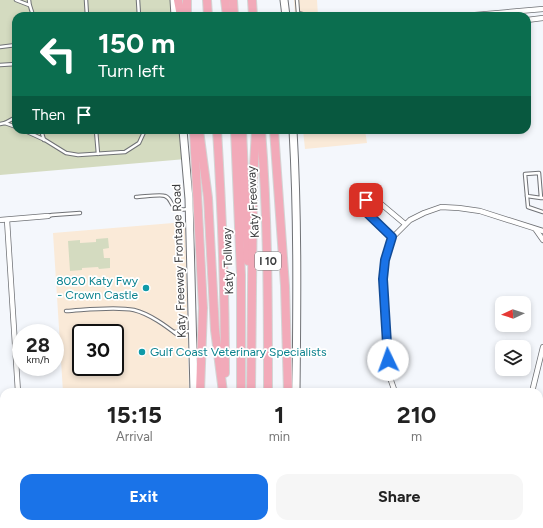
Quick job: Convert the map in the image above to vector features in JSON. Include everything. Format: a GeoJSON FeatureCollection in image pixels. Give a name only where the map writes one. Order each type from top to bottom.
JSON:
{"type":"FeatureCollection","features":[{"type":"Feature","properties":{"kind":"highway"},"geometry":{"type":"LineString","coordinates":[[178,0],[180,12]]}},
{"type":"Feature","properties":{"kind":"highway"},"geometry":{"type":"LineString","coordinates":[[187,0],[188,12]]}},
{"type":"Feature","properties":{"kind":"highway"},"geometry":{"type":"LineString","coordinates":[[207,0],[208,12]]}},
{"type":"Feature","properties":{"kind":"highway"},"geometry":{"type":"LineString","coordinates":[[233,0],[234,12]]}},
{"type":"Feature","properties":{"kind":"highway"},"geometry":{"type":"LineString","coordinates":[[252,0],[253,12]]}},
{"type":"Feature","properties":{"kind":"highway"},"geometry":{"type":"LineString","coordinates":[[226,2],[227,12]]}},
{"type":"Feature","properties":{"kind":"highway"},"geometry":{"type":"LineString","coordinates":[[194,134],[203,308],[200,388]]}},
{"type":"Feature","properties":{"kind":"highway"},"geometry":{"type":"LineString","coordinates":[[200,134],[208,198],[215,330],[223,388]]}},
{"type":"Feature","properties":{"kind":"highway"},"geometry":{"type":"LineString","coordinates":[[217,134],[224,278],[224,388]]}},
{"type":"Feature","properties":{"kind":"highway","name":"Katy Tollway"},"geometry":{"type":"LineString","coordinates":[[234,134],[240,267],[241,388]]}},
{"type":"Feature","properties":{"kind":"highway"},"geometry":{"type":"LineString","coordinates":[[242,134],[252,362]]}},
{"type":"Feature","properties":{"kind":"highway"},"geometry":{"type":"LineString","coordinates":[[252,388],[253,183],[256,134]]}},
{"type":"Feature","properties":{"kind":"highway","name":"Katy Freeway"},"geometry":{"type":"LineString","coordinates":[[261,134],[268,251],[268,388]]}},
{"type":"Feature","properties":{"kind":"highway"},"geometry":{"type":"LineString","coordinates":[[274,134],[284,286],[288,388]]}},
{"type":"Feature","properties":{"kind":"main road"},"geometry":{"type":"LineString","coordinates":[[174,0],[175,12]]}},
{"type":"Feature","properties":{"kind":"main road"},"geometry":{"type":"LineString","coordinates":[[284,0],[286,12]]}},
{"type":"Feature","properties":{"kind":"main road","name":"Katy Freeway Frontage Road"},"geometry":{"type":"LineString","coordinates":[[183,134],[189,209],[194,388]]}},
{"type":"Feature","properties":{"kind":"main road"},"geometry":{"type":"LineString","coordinates":[[293,134],[296,175],[297,240],[296,388]]}},
{"type":"Feature","properties":{"kind":"street"},"geometry":{"type":"LineString","coordinates":[[510,12],[543,9]]}},
{"type":"Feature","properties":{"kind":"street"},"geometry":{"type":"LineString","coordinates":[[531,19],[543,18]]}},
{"type":"Feature","properties":{"kind":"street"},"geometry":{"type":"LineString","coordinates":[[392,237],[365,211],[363,204],[366,200],[374,198],[405,224]]}},
{"type":"Feature","properties":{"kind":"street"},"geometry":{"type":"LineString","coordinates":[[394,388],[388,372],[383,279],[385,260],[392,237],[410,220],[441,207],[459,208],[480,212],[543,231]]}},
{"type":"Feature","properties":{"kind":"street"},"geometry":{"type":"LineString","coordinates":[[0,220],[48,216]]}},
{"type":"Feature","properties":{"kind":"street"},"geometry":{"type":"LineString","coordinates":[[7,220],[18,388]]}},
{"type":"Feature","properties":{"kind":"street"},"geometry":{"type":"LineString","coordinates":[[536,230],[543,240]]}},
{"type":"Feature","properties":{"kind":"street"},"geometry":{"type":"LineString","coordinates":[[533,388],[543,346]]}},
{"type":"Feature","properties":{"kind":"lane"},"geometry":{"type":"LineString","coordinates":[[16,0],[29,5]]}},
{"type":"Feature","properties":{"kind":"lane"},"geometry":{"type":"LineString","coordinates":[[29,0],[32,12]]}},
{"type":"Feature","properties":{"kind":"lane"},"geometry":{"type":"LineString","coordinates":[[86,0],[87,12]]}},
{"type":"Feature","properties":{"kind":"lane"},"geometry":{"type":"LineString","coordinates":[[138,0],[139,12]]}},
{"type":"Feature","properties":{"kind":"lane"},"geometry":{"type":"LineString","coordinates":[[298,0],[298,12]]}},
{"type":"Feature","properties":{"kind":"lane"},"geometry":{"type":"LineString","coordinates":[[0,47],[12,46]]}},
{"type":"Feature","properties":{"kind":"lane"},"geometry":{"type":"LineString","coordinates":[[0,65],[12,64]]}},
{"type":"Feature","properties":{"kind":"lane"},"geometry":{"type":"LineString","coordinates":[[0,124],[12,119]]}},
{"type":"Feature","properties":{"kind":"lane"},"geometry":{"type":"LineString","coordinates":[[5,123],[12,126]]}},
{"type":"Feature","properties":{"kind":"lane"},"geometry":{"type":"LineString","coordinates":[[32,134],[66,153],[78,155],[125,152],[139,143],[143,134]]}},
{"type":"Feature","properties":{"kind":"lane"},"geometry":{"type":"LineString","coordinates":[[43,134],[45,140]]}},
{"type":"Feature","properties":{"kind":"lane"},"geometry":{"type":"LineString","coordinates":[[96,134],[98,154]]}},
{"type":"Feature","properties":{"kind":"lane"},"geometry":{"type":"LineString","coordinates":[[527,196],[542,198],[539,173],[525,174],[527,196],[528,207],[543,212]]}},
{"type":"Feature","properties":{"kind":"lane"},"geometry":{"type":"LineString","coordinates":[[136,197],[164,195],[169,198],[174,207],[179,209],[189,209]]}},
{"type":"Feature","properties":{"kind":"lane"},"geometry":{"type":"LineString","coordinates":[[48,216],[80,213]]}},
{"type":"Feature","properties":{"kind":"lane"},"geometry":{"type":"LineString","coordinates":[[66,311],[107,309],[130,310],[144,314],[162,323],[179,336]]}},
{"type":"Feature","properties":{"kind":"lane"},"geometry":{"type":"LineString","coordinates":[[174,332],[193,331]]}},
{"type":"Feature","properties":{"kind":"shaded area"},"geometry":{"type":"Polygon","coordinates":[[[294,0],[317,0],[318,12],[295,12],[294,0]]]}},
{"type":"Feature","properties":{"kind":"shaded area"},"geometry":{"type":"Polygon","coordinates":[[[303,134],[366,134],[367,143],[305,149],[303,134]]]}},
{"type":"Feature","properties":{"kind":"shaded area"},"geometry":{"type":"Polygon","coordinates":[[[185,222],[189,388],[63,388],[64,324],[59,324],[53,233],[185,222]]]}},
{"type":"Feature","properties":{"kind":"green space"},"geometry":{"type":"Polygon","coordinates":[[[0,0],[174,0],[175,12],[12,12],[12,134],[183,134],[186,159],[0,175],[0,0]]]}},
{"type":"Feature","properties":{"kind":"green space"},"geometry":{"type":"Polygon","coordinates":[[[108,238],[109,248],[103,249],[104,258],[110,258],[110,268],[82,268],[82,270],[70,271],[68,241],[80,240],[80,243],[96,242],[96,239],[108,238]]]}},
{"type":"Feature","properties":{"kind":"place","name":"8020 Katy Fwy - Crown Castle"},"geometry":{"type":"Point","coordinates":[146,288]}},
{"type":"Feature","properties":{"kind":"place","name":"Gulf Coast Veterinary Specialists"},"geometry":{"type":"Point","coordinates":[142,352]}},
{"type":"Feature","properties":{"kind":"route"},"geometry":{"type":"LineString","coordinates":[[366,200],[363,204],[365,211],[392,237],[385,260],[383,279],[388,360]]}}]}
